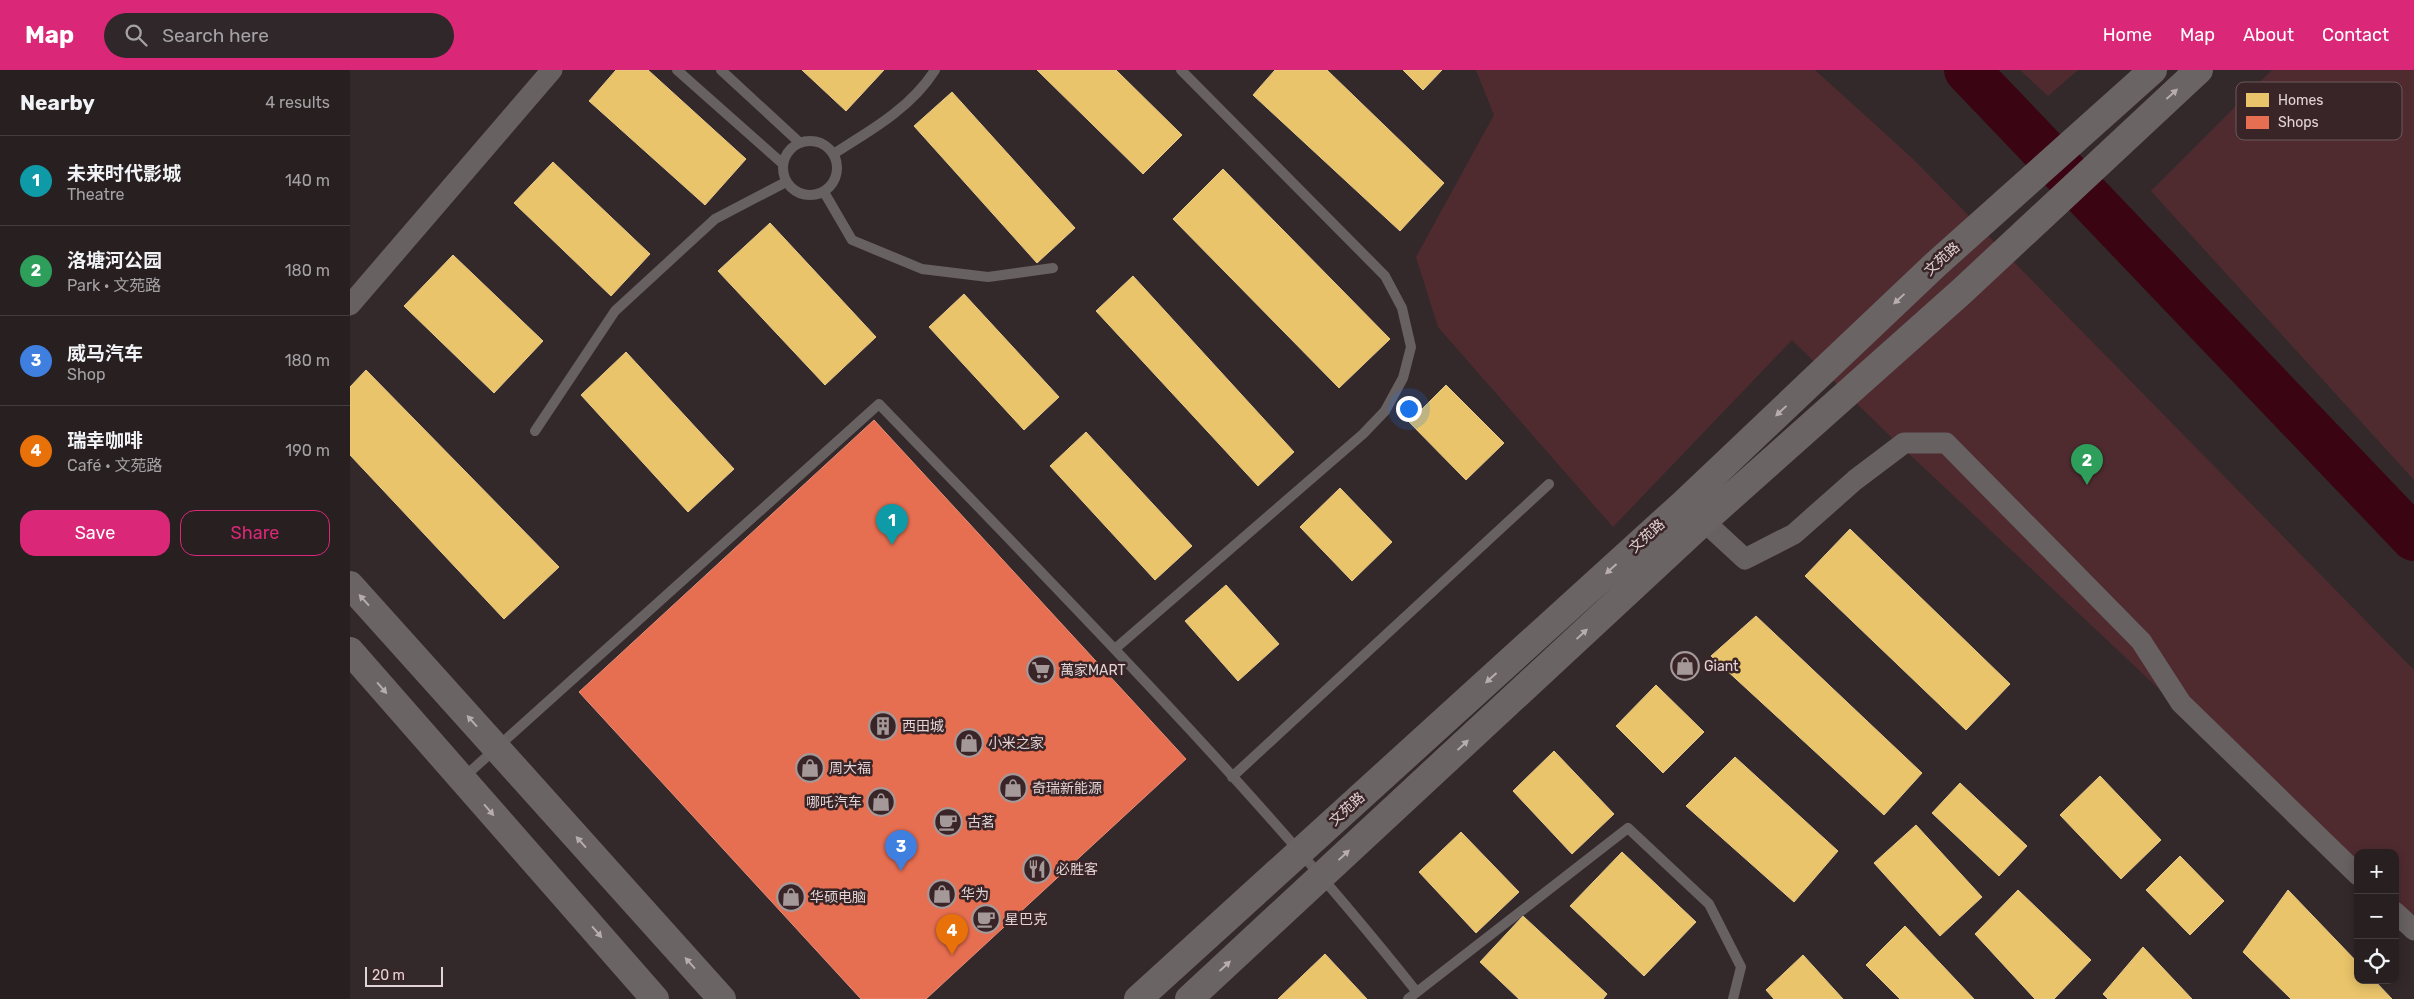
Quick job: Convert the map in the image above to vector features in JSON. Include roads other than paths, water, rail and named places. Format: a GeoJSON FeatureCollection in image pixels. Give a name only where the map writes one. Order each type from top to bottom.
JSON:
{"type":"FeatureCollection","features":[{"type":"Feature","properties":{"kind":"main road","name":"文苑路"},"geometry":{"type":"LineString","coordinates":[[1138,999],[1684,503],[1935,265],[2153,70]]}},
{"type":"Feature","properties":{"kind":"main road","name":"文苑路"},"geometry":{"type":"LineString","coordinates":[[1189,999],[1704,521],[1961,292],[2199,70]]}},
{"type":"Feature","properties":{"kind":"main road"},"geometry":{"type":"LineString","coordinates":[[350,585],[722,999]]}},
{"type":"Feature","properties":{"kind":"main road"},"geometry":{"type":"LineString","coordinates":[[350,651],[655,999]]}},
{"type":"Feature","properties":{"kind":"street"},"geometry":{"type":"LineString","coordinates":[[350,305],[552,70]]}},
{"type":"Feature","properties":{"kind":"street"},"geometry":{"type":"LineString","coordinates":[[1684,503],[1745,559],[1794,534],[1856,480],[1904,443],[1946,443],[2141,641],[2181,702],[2354,871]]}},
{"type":"Feature","properties":{"kind":"street"},"geometry":{"type":"LineString","coordinates":[[2399,916],[2414,930]]}},
{"type":"Feature","properties":{"kind":"lane"},"geometry":{"type":"LineString","coordinates":[[677,70],[783,164]]}},
{"type":"Feature","properties":{"kind":"lane"},"geometry":{"type":"LineString","coordinates":[[721,70],[800,143]]}},
{"type":"Feature","properties":{"kind":"lane"},"geometry":{"type":"LineString","coordinates":[[833,154],[886,121],[926,84],[935,70]]}},
{"type":"Feature","properties":{"kind":"lane"},"geometry":{"type":"LineString","coordinates":[[1116,648],[1363,434],[1385,411],[1403,378],[1411,347],[1402,308],[1385,276],[1181,70]]}},
{"type":"Feature","properties":{"kind":"lane"},"geometry":{"type":"LineString","coordinates":[[819,142],[833,154],[837,171],[835,180],[824,192],[807,196],[792,189],[786,182],[783,164],[786,155],[800,143],[819,142]]}},
{"type":"Feature","properties":{"kind":"lane"},"geometry":{"type":"LineString","coordinates":[[535,431],[615,311],[715,219],[786,182]]}},
{"type":"Feature","properties":{"kind":"lane"},"geometry":{"type":"LineString","coordinates":[[824,192],[852,240],[922,268],[988,277],[1053,268]]}},
{"type":"Feature","properties":{"kind":"lane"},"geometry":{"type":"LineString","coordinates":[[462,779],[879,404],[1116,648],[1322,876],[1416,991]]}},
{"type":"Feature","properties":{"kind":"lane"},"geometry":{"type":"LineString","coordinates":[[1232,777],[1549,484]]}},
{"type":"Feature","properties":{"kind":"lane"},"geometry":{"type":"LineString","coordinates":[[1408,999],[1628,828],[1708,904],[1741,967],[1733,999]]}},
{"type":"Feature","properties":{"kind":"waterway"},"geometry":{"type":"LineString","coordinates":[[1967,70],[2414,538]]}},
{"type":"Feature","properties":{"kind":"place","name":"洛塘河公园"},"geometry":{"type":"Point","coordinates":[2087,485]}},
{"type":"Feature","properties":{"kind":"place","name":"未来时代影城"},"geometry":{"type":"Point","coordinates":[892,545]}},
{"type":"Feature","properties":{"kind":"place","name":"Giant"},"geometry":{"type":"Point","coordinates":[1685,666]}},
{"type":"Feature","properties":{"kind":"place","name":"萬家MART"},"geometry":{"type":"Point","coordinates":[1041,670]}},
{"type":"Feature","properties":{"kind":"place","name":"西田城"},"geometry":{"type":"Point","coordinates":[883,726]}},
{"type":"Feature","properties":{"kind":"place","name":"小米之家"},"geometry":{"type":"Point","coordinates":[969,743]}},
{"type":"Feature","properties":{"kind":"place","name":"周大福"},"geometry":{"type":"Point","coordinates":[810,768]}},
{"type":"Feature","properties":{"kind":"place","name":"奇瑞新能源"},"geometry":{"type":"Point","coordinates":[1013,788]}},
{"type":"Feature","properties":{"kind":"place","name":"哪吒汽车"},"geometry":{"type":"Point","coordinates":[881,802]}},
{"type":"Feature","properties":{"kind":"place","name":"古茗"},"geometry":{"type":"Point","coordinates":[948,822]}},
{"type":"Feature","properties":{"kind":"place","name":"必胜客"},"geometry":{"type":"Point","coordinates":[1037,869]}},
{"type":"Feature","properties":{"kind":"place","name":"威马汽车"},"geometry":{"type":"Point","coordinates":[901,871]}},
{"type":"Feature","properties":{"kind":"place","name":"华为"},"geometry":{"type":"Point","coordinates":[942,894]}},
{"type":"Feature","properties":{"kind":"place","name":"华硕电脑"},"geometry":{"type":"Point","coordinates":[791,897]}},
{"type":"Feature","properties":{"kind":"place","name":"星巴克"},"geometry":{"type":"Point","coordinates":[986,919]}},
{"type":"Feature","properties":{"kind":"place","name":"瑞幸咖啡"},"geometry":{"type":"Point","coordinates":[952,955]}}]}
